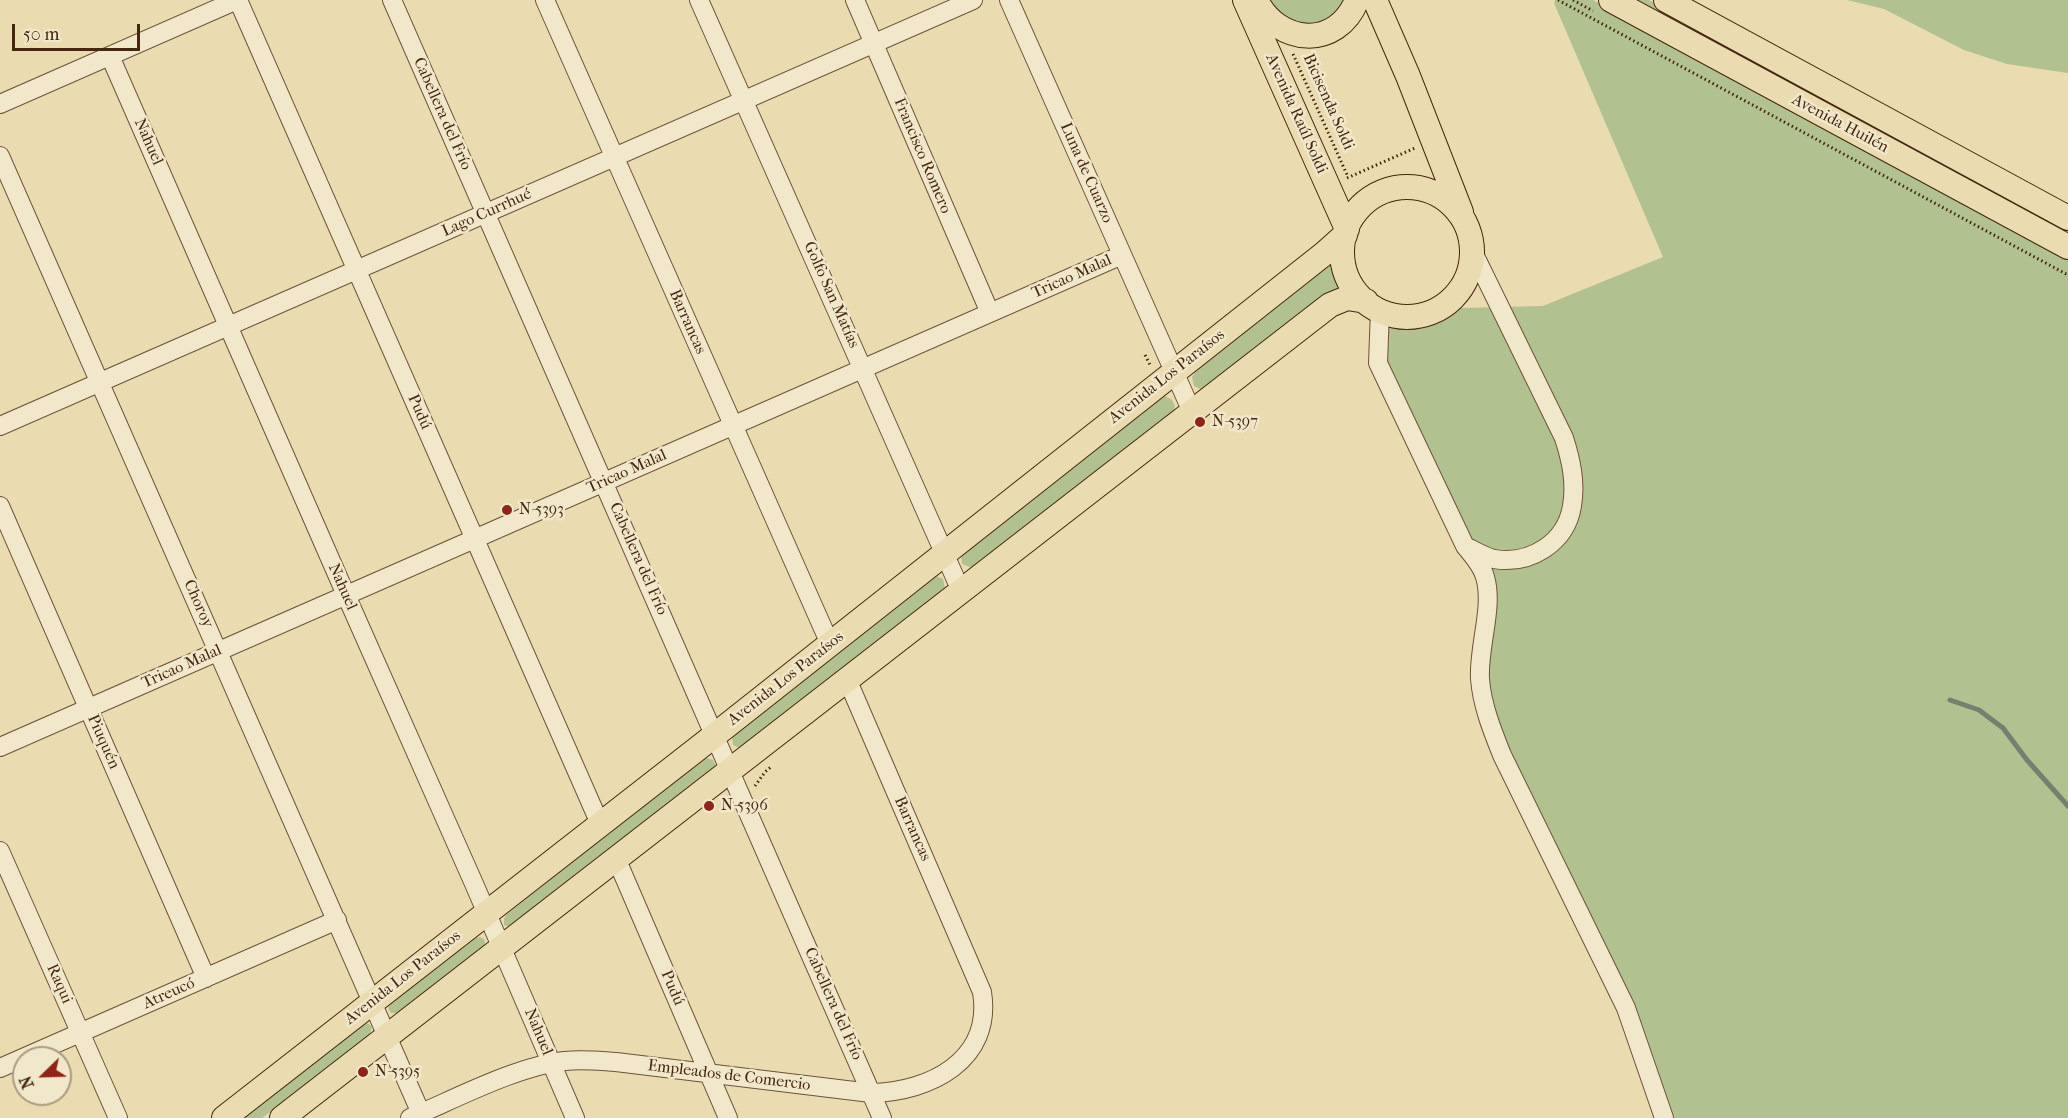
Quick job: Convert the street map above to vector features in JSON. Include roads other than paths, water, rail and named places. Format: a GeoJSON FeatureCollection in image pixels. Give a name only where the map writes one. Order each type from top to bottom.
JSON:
{"type":"FeatureCollection","features":[{"type":"Feature","properties":{"kind":"main road","name":"Avenida Raúl Soldi"},"geometry":{"type":"LineString","coordinates":[[1245,0],[1346,232]]}},
{"type":"Feature","properties":{"kind":"main road"},"geometry":{"type":"LineString","coordinates":[[1256,0],[1266,16],[1277,26],[1295,34],[1309,36],[1328,32],[1340,25],[1357,0]]}},
{"type":"Feature","properties":{"kind":"main road"},"geometry":{"type":"LineString","coordinates":[[1375,0],[1464,220]]}},
{"type":"Feature","properties":{"kind":"main road","name":"Avenida Huilén"},"geometry":{"type":"LineString","coordinates":[[1611,0],[2068,248]]}},
{"type":"Feature","properties":{"kind":"main road","name":"Avenida Huilén"},"geometry":{"type":"LineString","coordinates":[[1666,0],[2068,218]]}},
{"type":"Feature","properties":{"kind":"main road","name":"Avenida Los Paraísos"},"geometry":{"type":"LineString","coordinates":[[224,1118],[715,735],[1174,372],[1346,232],[1355,213],[1369,200],[1387,190],[1416,187],[1435,193],[1451,204],[1464,220],[1472,250],[1472,261],[1460,290],[1444,305],[1415,316],[1395,315],[1347,298],[1333,302],[282,1118]]}},
{"type":"Feature","properties":{"kind":"main road"},"geometry":{"type":"LineString","coordinates":[[1346,232],[1342,252],[1344,269],[1351,283],[1373,306]]}},
{"type":"Feature","properties":{"kind":"street"},"geometry":{"type":"LineString","coordinates":[[0,104],[238,0]]}},
{"type":"Feature","properties":{"kind":"street","name":"Pudú"},"geometry":{"type":"LineString","coordinates":[[238,0],[600,824]]}},
{"type":"Feature","properties":{"kind":"street","name":"Cabellera del Frío"},"geometry":{"type":"LineString","coordinates":[[392,0],[882,1118]]}},
{"type":"Feature","properties":{"kind":"street","name":"Barrancas"},"geometry":{"type":"LineString","coordinates":[[545,0],[830,644]]}},
{"type":"Feature","properties":{"kind":"street","name":"Golfo San Matías"},"geometry":{"type":"LineString","coordinates":[[699,0],[961,591]]}},
{"type":"Feature","properties":{"kind":"street","name":"Francisco Romero"},"geometry":{"type":"LineString","coordinates":[[855,0],[990,313]]}},
{"type":"Feature","properties":{"kind":"street","name":"Lago Currhué"},"geometry":{"type":"LineString","coordinates":[[0,426],[973,0]]}},
{"type":"Feature","properties":{"kind":"street","name":"Luna de Cuarzo"},"geometry":{"type":"LineString","coordinates":[[1009,0],[1192,412]]}},
{"type":"Feature","properties":{"kind":"street","name":"Nahuel"},"geometry":{"type":"LineString","coordinates":[[110,56],[575,1118]]}},
{"type":"Feature","properties":{"kind":"street","name":"Choroy"},"geometry":{"type":"LineString","coordinates":[[0,156],[337,920],[387,1036],[418,1116]]}},
{"type":"Feature","properties":{"kind":"street"},"geometry":{"type":"LineString","coordinates":[[1465,546],[1491,559],[1525,559],[1541,552],[1553,542],[1566,524],[1572,506],[1573,486],[1572,464],[1563,438],[1472,250]]}},
{"type":"Feature","properties":{"kind":"street","name":"Tricao Malal"},"geometry":{"type":"LineString","coordinates":[[0,747],[1122,255]]}},
{"type":"Feature","properties":{"kind":"street"},"geometry":{"type":"LineString","coordinates":[[1373,306],[1378,363],[1465,546],[1478,562],[1485,576],[1487,609],[1480,660],[1480,681],[1492,730],[1502,755],[1626,1008],[1638,1037],[1664,1118]]}},
{"type":"Feature","properties":{"kind":"street","name":"Piuquén"},"geometry":{"type":"LineString","coordinates":[[0,506],[206,978]]}},
{"type":"Feature","properties":{"kind":"street","name":"Barrancas"},"geometry":{"type":"LineString","coordinates":[[847,680],[978,979]]}},
{"type":"Feature","properties":{"kind":"street","name":"Raqui"},"geometry":{"type":"LineString","coordinates":[[0,851],[118,1118]]}},
{"type":"Feature","properties":{"kind":"street","name":"Pudú"},"geometry":{"type":"LineString","coordinates":[[616,858],[728,1118]]}},
{"type":"Feature","properties":{"kind":"street","name":"Atreucó"},"geometry":{"type":"LineString","coordinates":[[0,1068],[337,920]]}},
{"type":"Feature","properties":{"kind":"street","name":"Empleados de Comercio"},"geometry":{"type":"LineString","coordinates":[[418,1116],[514,1074],[551,1064],[589,1060],[871,1093],[901,1090],[933,1081],[945,1074],[966,1055],[980,1032],[984,1019],[983,999],[978,979]]}},
{"type":"Feature","properties":{"kind":"waterway"},"geometry":{"type":"LineString","coordinates":[[1950,700],[1979,710],[2003,728],[2027,760],[2068,806]]}},
{"type":"Feature","properties":{"kind":"place","name":"N-5397"},"geometry":{"type":"Point","coordinates":[1200,422]}},
{"type":"Feature","properties":{"kind":"place","name":"N-5393"},"geometry":{"type":"Point","coordinates":[507,510]}},
{"type":"Feature","properties":{"kind":"place","name":"N-5396"},"geometry":{"type":"Point","coordinates":[709,806]}},
{"type":"Feature","properties":{"kind":"place","name":"N-5395"},"geometry":{"type":"Point","coordinates":[363,1072]}}]}
